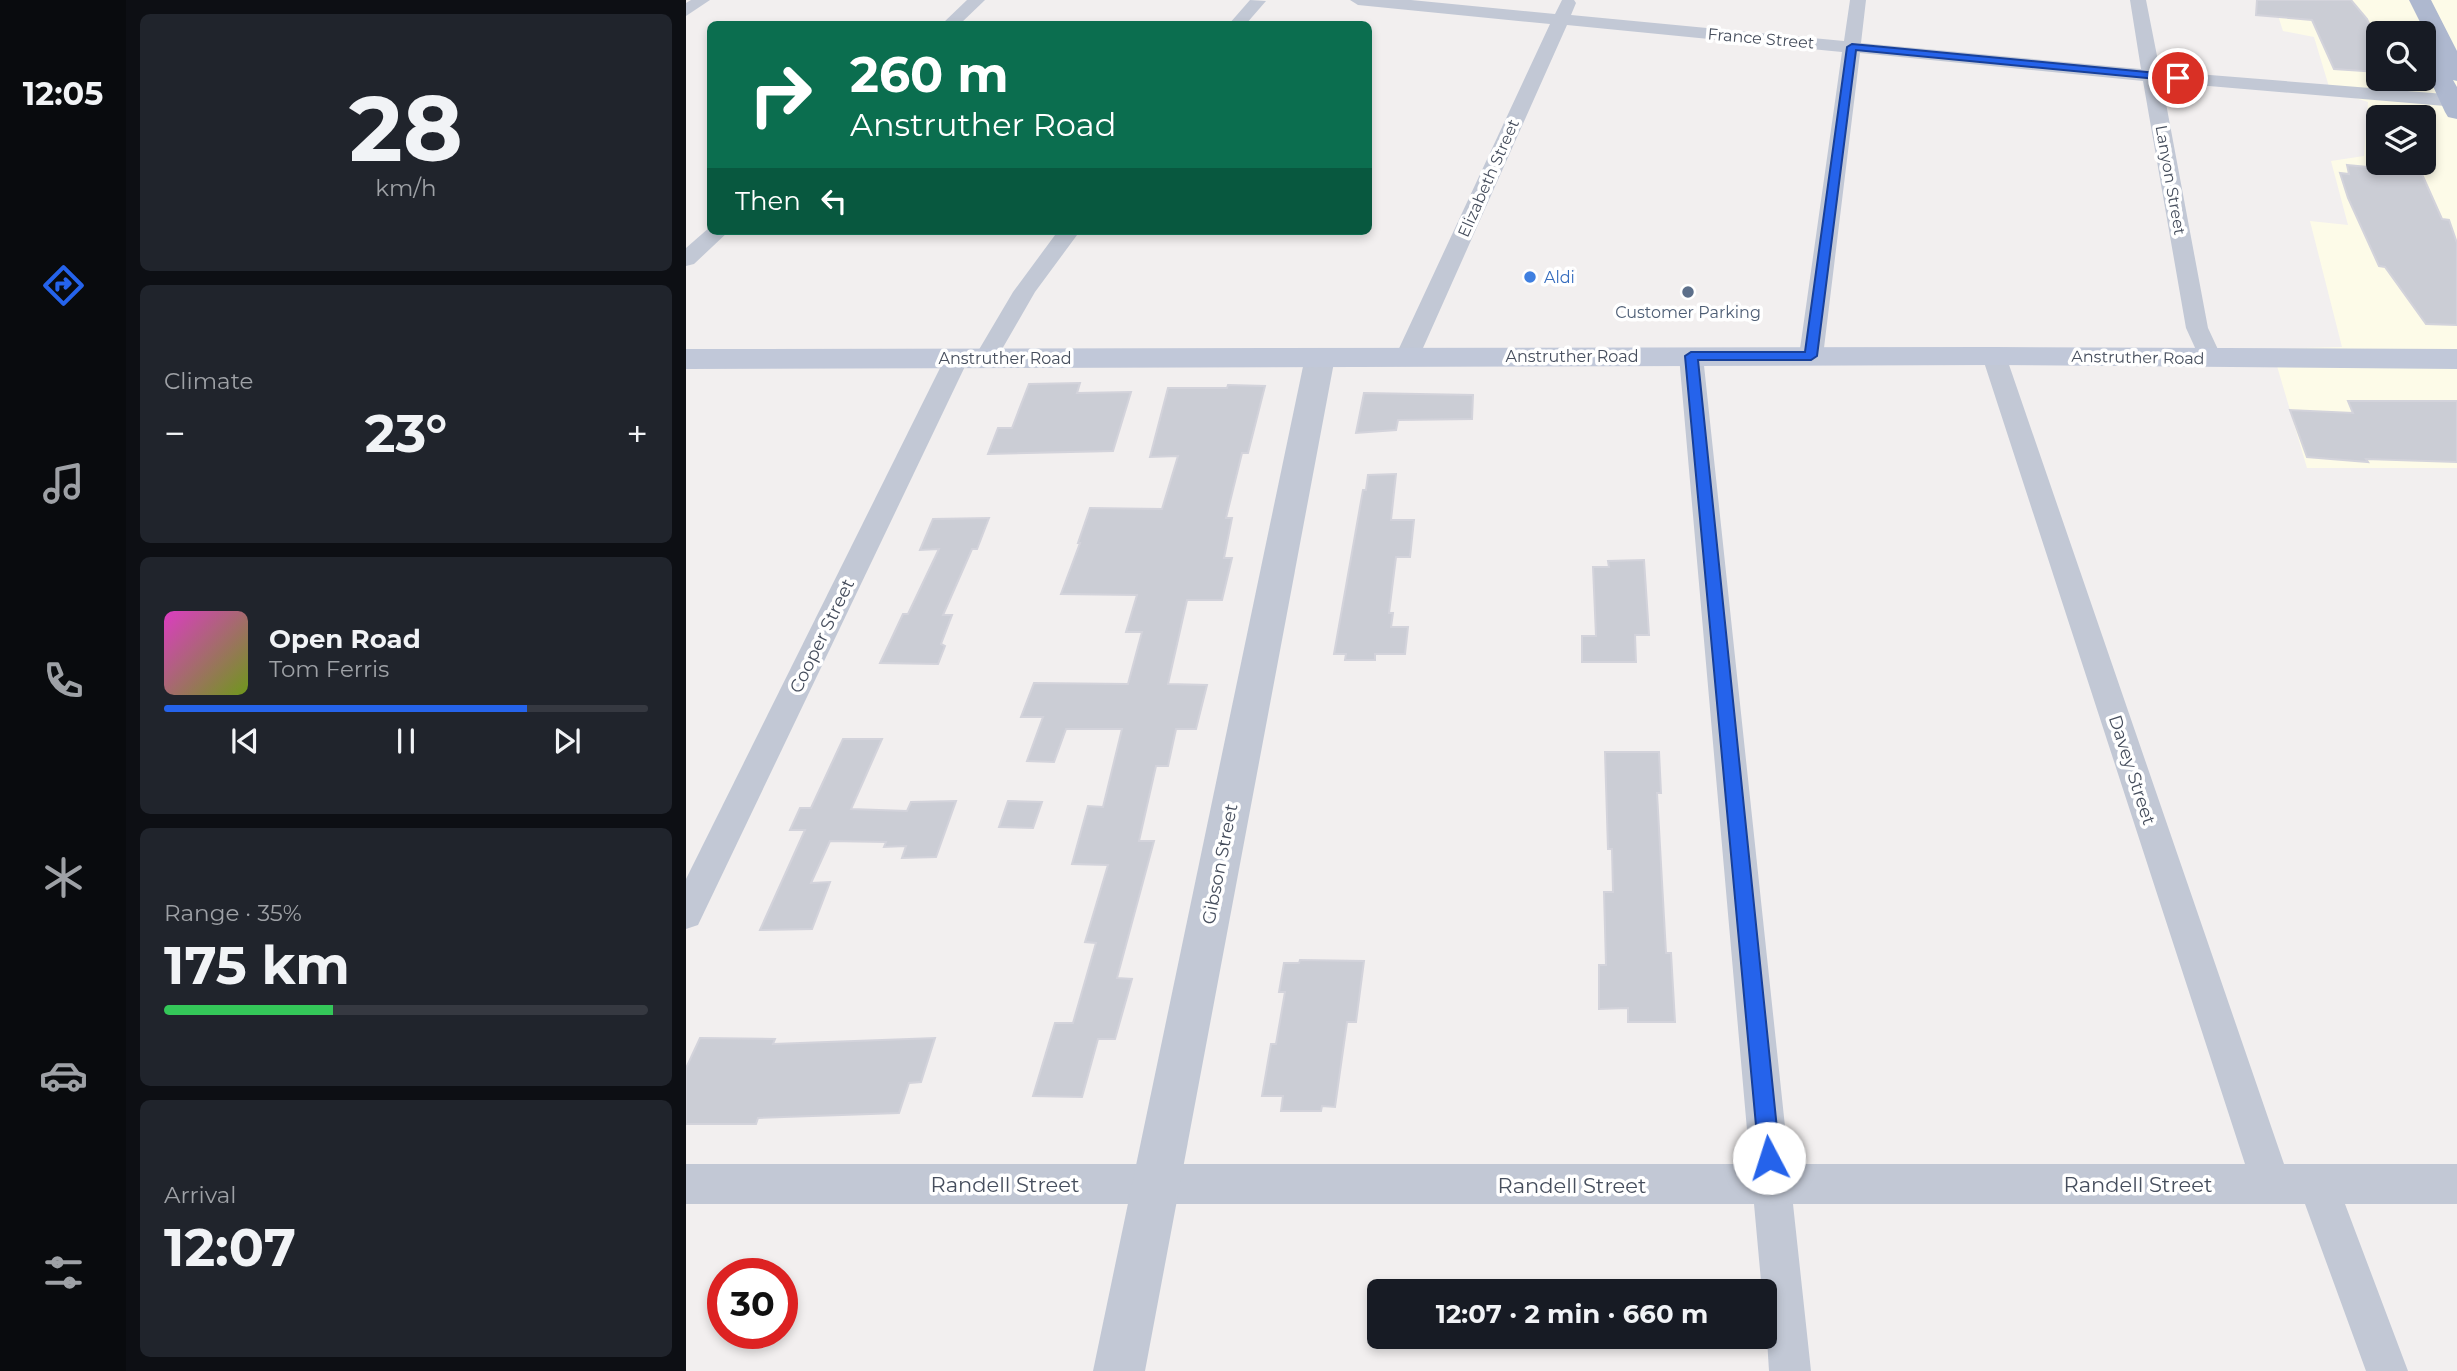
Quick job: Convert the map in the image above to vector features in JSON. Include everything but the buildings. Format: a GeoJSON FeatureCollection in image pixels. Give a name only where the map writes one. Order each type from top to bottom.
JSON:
{"type":"FeatureCollection","features":[{"type":"Feature","properties":{"kind":"main road"},"geometry":{"type":"LineString","coordinates":[[2403,0],[2413,21]]}},
{"type":"Feature","properties":{"kind":"main road"},"geometry":{"type":"LineString","coordinates":[[2420,0],[2455,66]]}},
{"type":"Feature","properties":{"kind":"main road"},"geometry":{"type":"LineString","coordinates":[[2436,68],[2455,105]]}},
{"type":"Feature","properties":{"kind":"main road","name":"Anstruther Road"},"geometry":{"type":"LineString","coordinates":[[686,359],[1994,356],[2457,359]]}},
{"type":"Feature","properties":{"kind":"street"},"geometry":{"type":"LineString","coordinates":[[686,11],[702,0]]}},
{"type":"Feature","properties":{"kind":"street"},"geometry":{"type":"LineString","coordinates":[[953,21],[977,0]]}},
{"type":"Feature","properties":{"kind":"street"},"geometry":{"type":"LineString","coordinates":[[1252,0],[1269,0]]}},
{"type":"Feature","properties":{"kind":"street","name":"France Street"},"geometry":{"type":"LineString","coordinates":[[1358,0],[2455,105]]}},
{"type":"Feature","properties":{"kind":"street","name":"Elizabeth Street"},"geometry":{"type":"LineString","coordinates":[[1407,357],[1570,0]]}},
{"type":"Feature","properties":{"kind":"street"},"geometry":{"type":"LineString","coordinates":[[1811,356],[1858,0]]}},
{"type":"Feature","properties":{"kind":"street","name":"Lanyon Street"},"geometry":{"type":"LineString","coordinates":[[2138,0],[2197,328],[2210,358]]}},
{"type":"Feature","properties":{"kind":"street"},"geometry":{"type":"LineString","coordinates":[[1240,21],[1258,1]]}},
{"type":"Feature","properties":{"kind":"street"},"geometry":{"type":"LineString","coordinates":[[686,259],[713,235]]}},
{"type":"Feature","properties":{"kind":"street","name":"Cooper Street"},"geometry":{"type":"LineString","coordinates":[[686,914],[971,358],[1013,308],[1066,235]]}},
{"type":"Feature","properties":{"kind":"street"},"geometry":{"type":"LineString","coordinates":[[1691,356],[1790,1371]]}},
{"type":"Feature","properties":{"kind":"street","name":"Davey Street"},"geometry":{"type":"LineString","coordinates":[[1994,356],[2271,1185]]}},
{"type":"Feature","properties":{"kind":"street","name":"Gibson Street"},"geometry":{"type":"LineString","coordinates":[[1119,1371],[1320,357]]}},
{"type":"Feature","properties":{"kind":"street","name":"Randell Street"},"geometry":{"type":"LineString","coordinates":[[686,1184],[2457,1184]]}},
{"type":"Feature","properties":{"kind":"street"},"geometry":{"type":"LineString","coordinates":[[2318,1184],[2387,1371]]}},
{"type":"Feature","properties":{"kind":"shaded area"},"geometry":{"type":"Polygon","coordinates":[[[2273,0],[2457,0],[2457,468],[2307,468],[2272,349],[2342,347],[2310,221],[2348,225],[2331,161],[2364,156],[2366,129],[2366,175],[2436,175],[2436,105],[2368,105],[2368,102],[2330,90],[2314,37],[2283,31],[2273,0]]]}},
{"type":"Feature","properties":{"kind":"place","name":"Aldi"},"geometry":{"type":"Point","coordinates":[1530,277]}},
{"type":"Feature","properties":{"kind":"place","name":"Customer Parking"},"geometry":{"type":"Point","coordinates":[1688,292]}},
{"type":"Feature","properties":{"kind":"route"},"geometry":{"type":"LineString","coordinates":[[1769,1158],[1691,356],[1811,356],[1852,47],[2178,78]]}}]}
